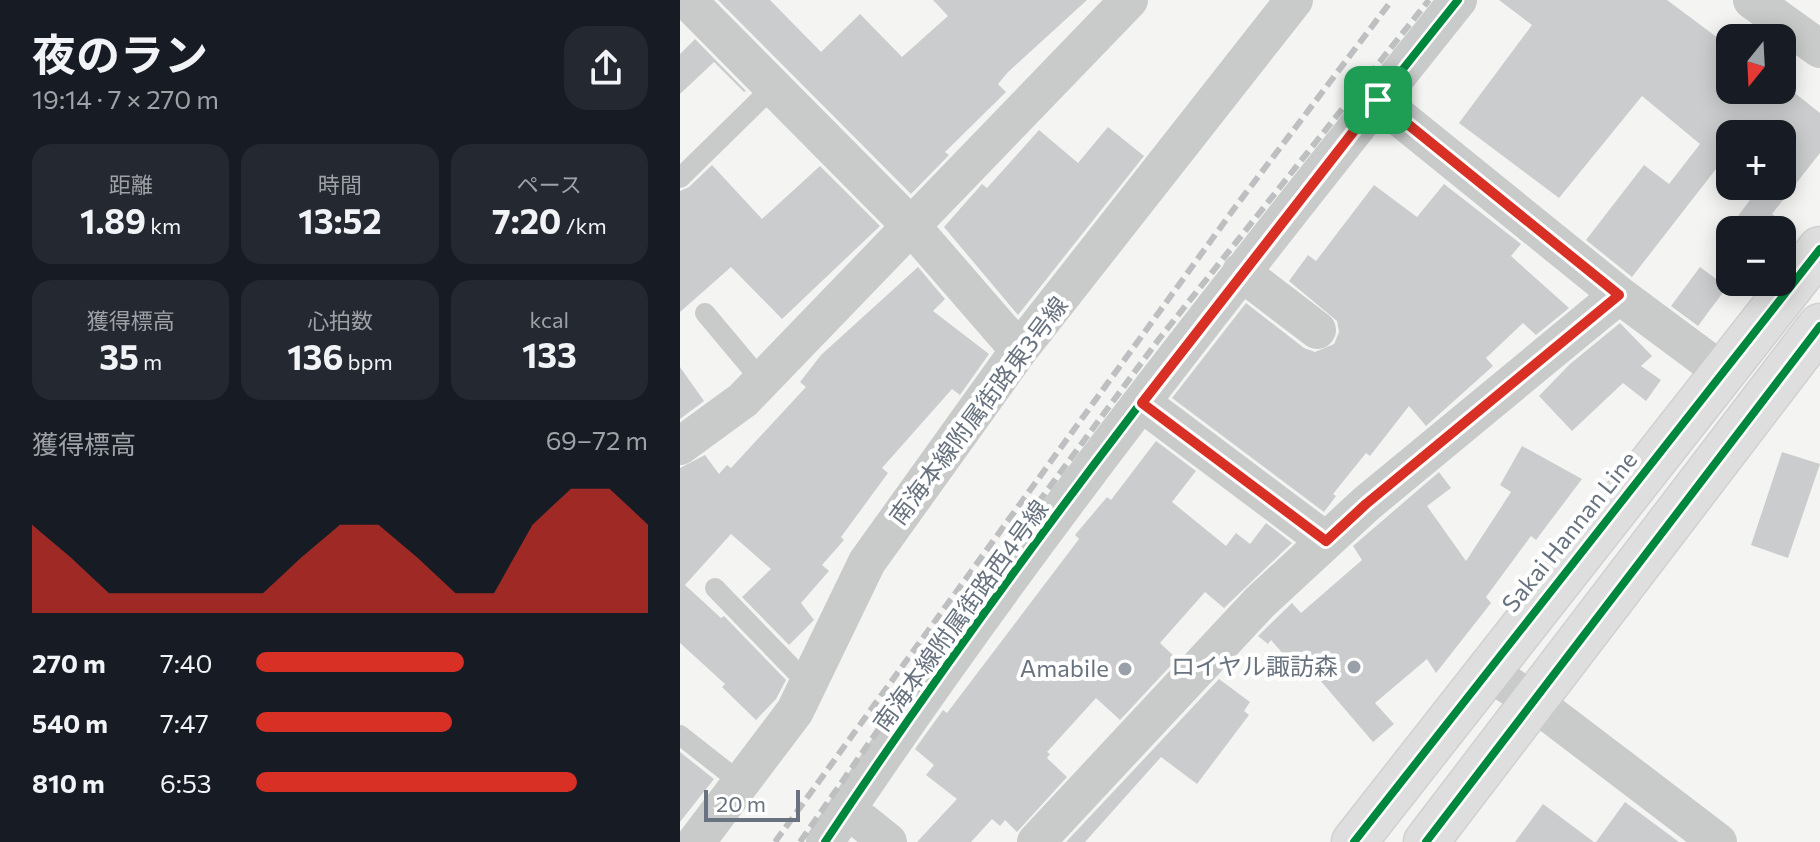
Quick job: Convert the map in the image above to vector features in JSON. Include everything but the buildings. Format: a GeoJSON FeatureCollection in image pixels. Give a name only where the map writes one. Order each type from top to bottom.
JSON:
{"type":"FeatureCollection","features":[{"type":"Feature","properties":{"kind":"main road","name":"Sakai Hannan Line"},"geometry":{"type":"LineString","coordinates":[[1354,842],[1486,670],[1820,249]]}},
{"type":"Feature","properties":{"kind":"main road"},"geometry":{"type":"LineString","coordinates":[[1426,842],[1820,326]]}},
{"type":"Feature","properties":{"kind":"street"},"geometry":{"type":"LineString","coordinates":[[687,0],[913,228],[1019,350]]}},
{"type":"Feature","properties":{"kind":"street"},"geometry":{"type":"LineString","coordinates":[[680,446],[743,400],[913,228],[1129,0]]}},
{"type":"Feature","properties":{"kind":"street","name":"南海本線附属街路西4号線"},"geometry":{"type":"LineString","coordinates":[[825,842],[1064,506],[1241,272],[1458,0]]}},
{"type":"Feature","properties":{"kind":"street"},"geometry":{"type":"LineString","coordinates":[[1752,0],[1820,49]]}},
{"type":"Feature","properties":{"kind":"street","name":"南海本線附属街路東3号線"},"geometry":{"type":"LineString","coordinates":[[696,842],[795,711],[867,562],[1019,350],[1286,3]]}},
{"type":"Feature","properties":{"kind":"street"},"geometry":{"type":"LineString","coordinates":[[1378,100],[1619,295],[1724,373]]}},
{"type":"Feature","properties":{"kind":"street"},"geometry":{"type":"LineString","coordinates":[[1241,272],[1317,330]]}},
{"type":"Feature","properties":{"kind":"street"},"geometry":{"type":"LineString","coordinates":[[1036,842],[1260,602],[1366,504],[1619,295]]}},
{"type":"Feature","properties":{"kind":"street"},"geometry":{"type":"LineString","coordinates":[[1142,403],[1326,541]]}},
{"type":"Feature","properties":{"kind":"street"},"geometry":{"type":"LineString","coordinates":[[1486,670],[1534,702],[1718,842]]}},
{"type":"Feature","properties":{"kind":"street"},"geometry":{"type":"LineString","coordinates":[[847,809],[888,842]]}},
{"type":"Feature","properties":{"kind":"lane"},"geometry":{"type":"LineString","coordinates":[[680,178],[773,87]]}},
{"type":"Feature","properties":{"kind":"lane"},"geometry":{"type":"LineString","coordinates":[[705,313],[762,381]]}},
{"type":"Feature","properties":{"kind":"lane"},"geometry":{"type":"LineString","coordinates":[[715,588],[808,684]]}},
{"type":"Feature","properties":{"kind":"lane"},"geometry":{"type":"LineString","coordinates":[[680,735],[741,783]]}},
{"type":"Feature","properties":{"kind":"railway"},"geometry":{"type":"LineString","coordinates":[[775,842],[1236,206],[1392,0]]}},
{"type":"Feature","properties":{"kind":"railway"},"geometry":{"type":"LineString","coordinates":[[800,842],[1012,538],[1159,339],[1429,0]]}},
{"type":"Feature","properties":{"kind":"cycle path"},"geometry":{"type":"LineString","coordinates":[[825,842],[975,626],[1132,414],[1458,0]]}},
{"type":"Feature","properties":{"kind":"cycle path"},"geometry":{"type":"LineString","coordinates":[[1354,842],[1820,249]]}},
{"type":"Feature","properties":{"kind":"cycle path"},"geometry":{"type":"LineString","coordinates":[[1426,842],[1820,326]]}},
{"type":"Feature","properties":{"kind":"place","name":"ロイヤル諏訪森"},"geometry":{"type":"Point","coordinates":[1354,667]}},
{"type":"Feature","properties":{"kind":"place","name":"Amabile"},"geometry":{"type":"Point","coordinates":[1125,669]}},
{"type":"Feature","properties":{"kind":"route"},"geometry":{"type":"LineString","coordinates":[[1378,100],[1619,295],[1366,504],[1326,541],[1142,403],[1378,100]]}}]}
